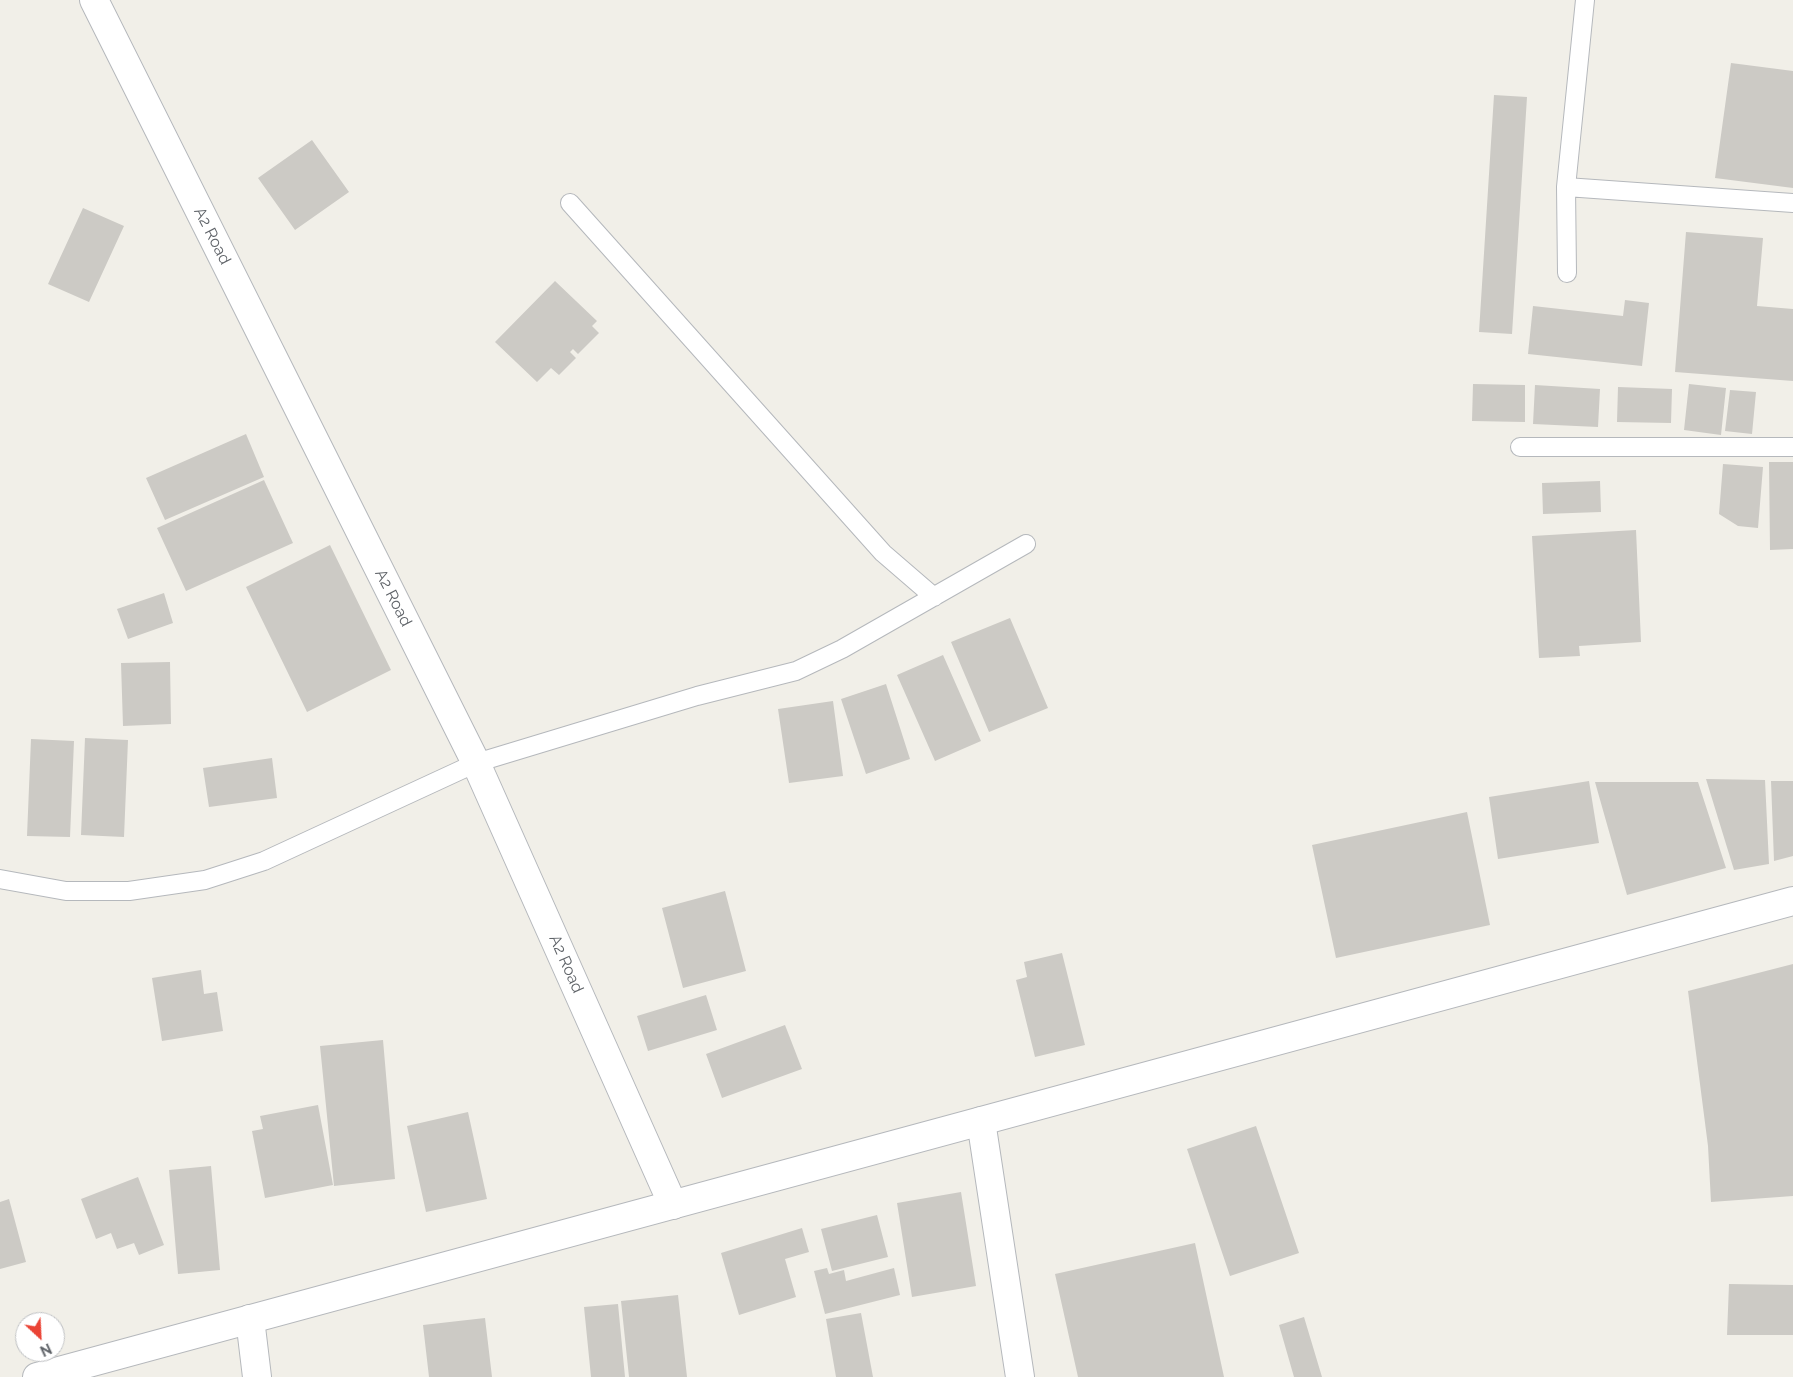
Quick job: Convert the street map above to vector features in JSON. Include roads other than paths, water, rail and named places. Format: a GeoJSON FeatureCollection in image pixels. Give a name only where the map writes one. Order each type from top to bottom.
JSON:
{"type":"FeatureCollection","features":[{"type":"Feature","properties":{"kind":"street","name":"A2 Road"},"geometry":{"type":"LineString","coordinates":[[94,0],[476,763],[673,1205]]}},
{"type":"Feature","properties":{"kind":"street"},"geometry":{"type":"LineString","coordinates":[[37,1377],[1793,902]]}},
{"type":"Feature","properties":{"kind":"street"},"geometry":{"type":"LineString","coordinates":[[981,1121],[1020,1377]]}},
{"type":"Feature","properties":{"kind":"street"},"geometry":{"type":"LineString","coordinates":[[250,1319],[258,1377]]}},
{"type":"Feature","properties":{"kind":"lane"},"geometry":{"type":"LineString","coordinates":[[1566,273],[1566,187],[1585,0]]}},
{"type":"Feature","properties":{"kind":"lane"},"geometry":{"type":"LineString","coordinates":[[1566,187],[1793,203]]}},
{"type":"Feature","properties":{"kind":"lane"},"geometry":{"type":"LineString","coordinates":[[570,203],[883,553],[934,596]]}},
{"type":"Feature","properties":{"kind":"lane"},"geometry":{"type":"LineString","coordinates":[[1520,447],[1793,447]]}},
{"type":"Feature","properties":{"kind":"lane"},"geometry":{"type":"LineString","coordinates":[[0,879],[66,891],[129,890],[205,880],[264,861],[476,763],[697,696],[796,670],[842,649],[1026,544]]}}]}
